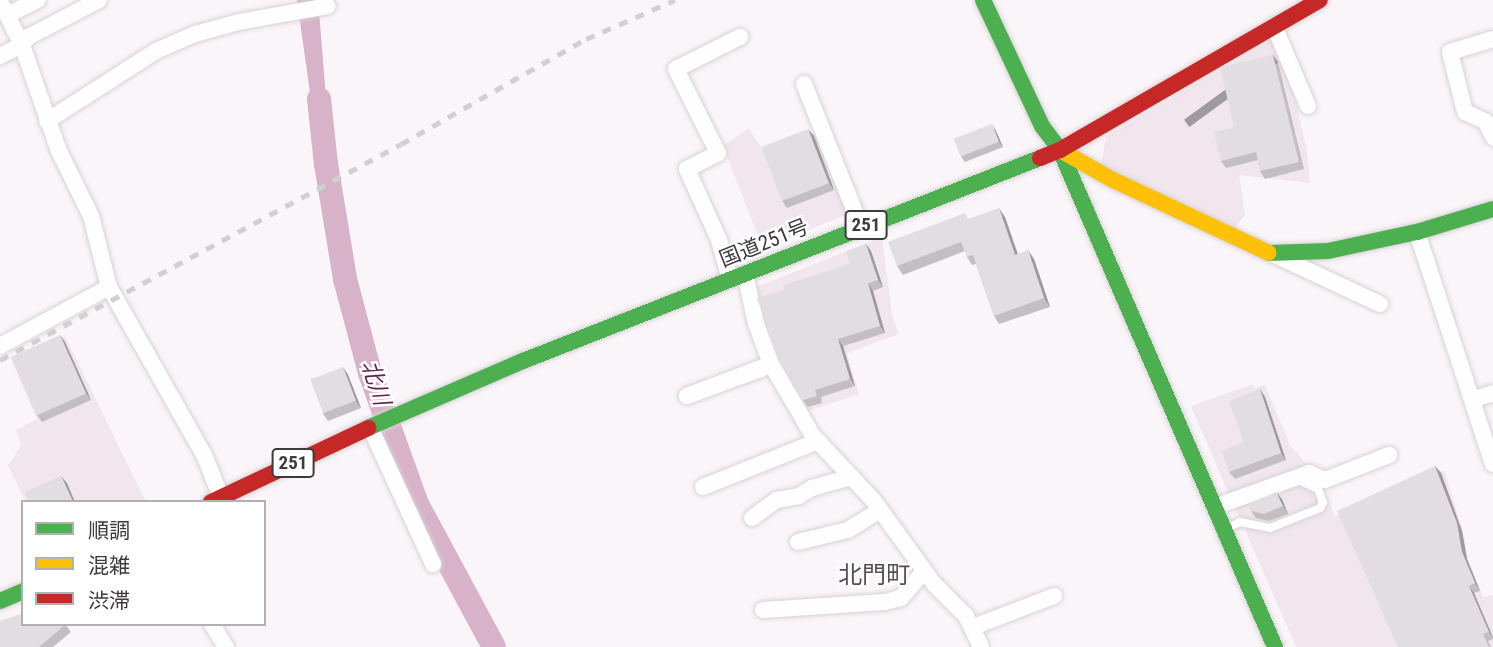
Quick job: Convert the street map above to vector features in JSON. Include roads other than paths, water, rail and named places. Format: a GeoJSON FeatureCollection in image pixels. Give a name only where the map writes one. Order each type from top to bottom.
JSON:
{"type":"FeatureCollection","features":[{"type":"Feature","properties":{"kind":"main road"},"geometry":{"type":"LineString","coordinates":[[983,0],[1042,125],[1060,150],[1275,647]]}},
{"type":"Feature","properties":{"kind":"main road","name":"国道251号"},"geometry":{"type":"LineString","coordinates":[[216,499],[395,415],[861,227],[1060,150],[1320,0]]}},
{"type":"Feature","properties":{"kind":"main road"},"geometry":{"type":"LineString","coordinates":[[1060,150],[1111,179],[1269,253],[1328,251],[1417,232],[1493,209]]}},
{"type":"Feature","properties":{"kind":"main road"},"geometry":{"type":"LineString","coordinates":[[0,601],[21,592]]}},
{"type":"Feature","properties":{"kind":"street"},"geometry":{"type":"LineString","coordinates":[[38,0],[4,8],[22,45],[47,121],[91,216],[109,287],[205,457],[216,499]]}},
{"type":"Feature","properties":{"kind":"street"},"geometry":{"type":"LineString","coordinates":[[0,56],[22,45],[28,37],[99,0]]}},
{"type":"Feature","properties":{"kind":"street"},"geometry":{"type":"LineString","coordinates":[[47,121],[156,51],[195,34],[296,7],[328,6]]}},
{"type":"Feature","properties":{"kind":"street"},"geometry":{"type":"LineString","coordinates":[[1274,26],[1307,106]]}},
{"type":"Feature","properties":{"kind":"street"},"geometry":{"type":"LineString","coordinates":[[740,37],[676,69],[718,153],[687,169],[737,277],[771,365],[818,441],[880,510],[924,572],[973,627],[981,647]]}},
{"type":"Feature","properties":{"kind":"street"},"geometry":{"type":"LineString","coordinates":[[1493,38],[1450,52],[1465,112],[1486,122],[1493,137]]}},
{"type":"Feature","properties":{"kind":"street"},"geometry":{"type":"LineString","coordinates":[[804,84],[861,227]]}},
{"type":"Feature","properties":{"kind":"street"},"geometry":{"type":"LineString","coordinates":[[1417,232],[1493,464]]}},
{"type":"Feature","properties":{"kind":"street"},"geometry":{"type":"LineString","coordinates":[[1269,253],[1380,303]]}},
{"type":"Feature","properties":{"kind":"street"},"geometry":{"type":"LineString","coordinates":[[0,346],[109,287]]}},
{"type":"Feature","properties":{"kind":"street"},"geometry":{"type":"LineString","coordinates":[[1472,400],[1493,393]]}},
{"type":"Feature","properties":{"kind":"street"},"geometry":{"type":"LineString","coordinates":[[373,425],[433,564]]}},
{"type":"Feature","properties":{"kind":"street"},"geometry":{"type":"LineString","coordinates":[[703,487],[818,441]]}},
{"type":"Feature","properties":{"kind":"street"},"geometry":{"type":"LineString","coordinates":[[1214,507],[1309,472],[1325,480],[1389,455]]}},
{"type":"Feature","properties":{"kind":"street"},"geometry":{"type":"LineString","coordinates":[[752,518],[777,500],[851,477]]}},
{"type":"Feature","properties":{"kind":"street"},"geometry":{"type":"LineString","coordinates":[[798,542],[848,530],[880,510]]}},
{"type":"Feature","properties":{"kind":"street"},"geometry":{"type":"LineString","coordinates":[[763,610],[885,602],[901,598],[924,572]]}},
{"type":"Feature","properties":{"kind":"street"},"geometry":{"type":"LineString","coordinates":[[973,627],[1054,596]]}},
{"type":"Feature","properties":{"kind":"street"},"geometry":{"type":"LineString","coordinates":[[213,626],[226,647]]}},
{"type":"Feature","properties":{"kind":"lane"},"geometry":{"type":"LineString","coordinates":[[1224,530],[1240,522],[1270,528],[1320,508],[1322,498],[1318,489],[1294,478]]}},
{"type":"Feature","properties":{"kind":"waterway","name":"北川"},"geometry":{"type":"LineString","coordinates":[[319,99],[326,164],[345,279],[370,373],[417,504],[494,647]]}},
{"type":"Feature","properties":{"kind":"railway"},"geometry":{"type":"LineString","coordinates":[[0,360],[401,144],[586,39],[675,0]]}},
{"type":"Feature","properties":{"kind":"district","name":"北門町"},"geometry":{"type":"Point","coordinates":[874,576]}}]}
